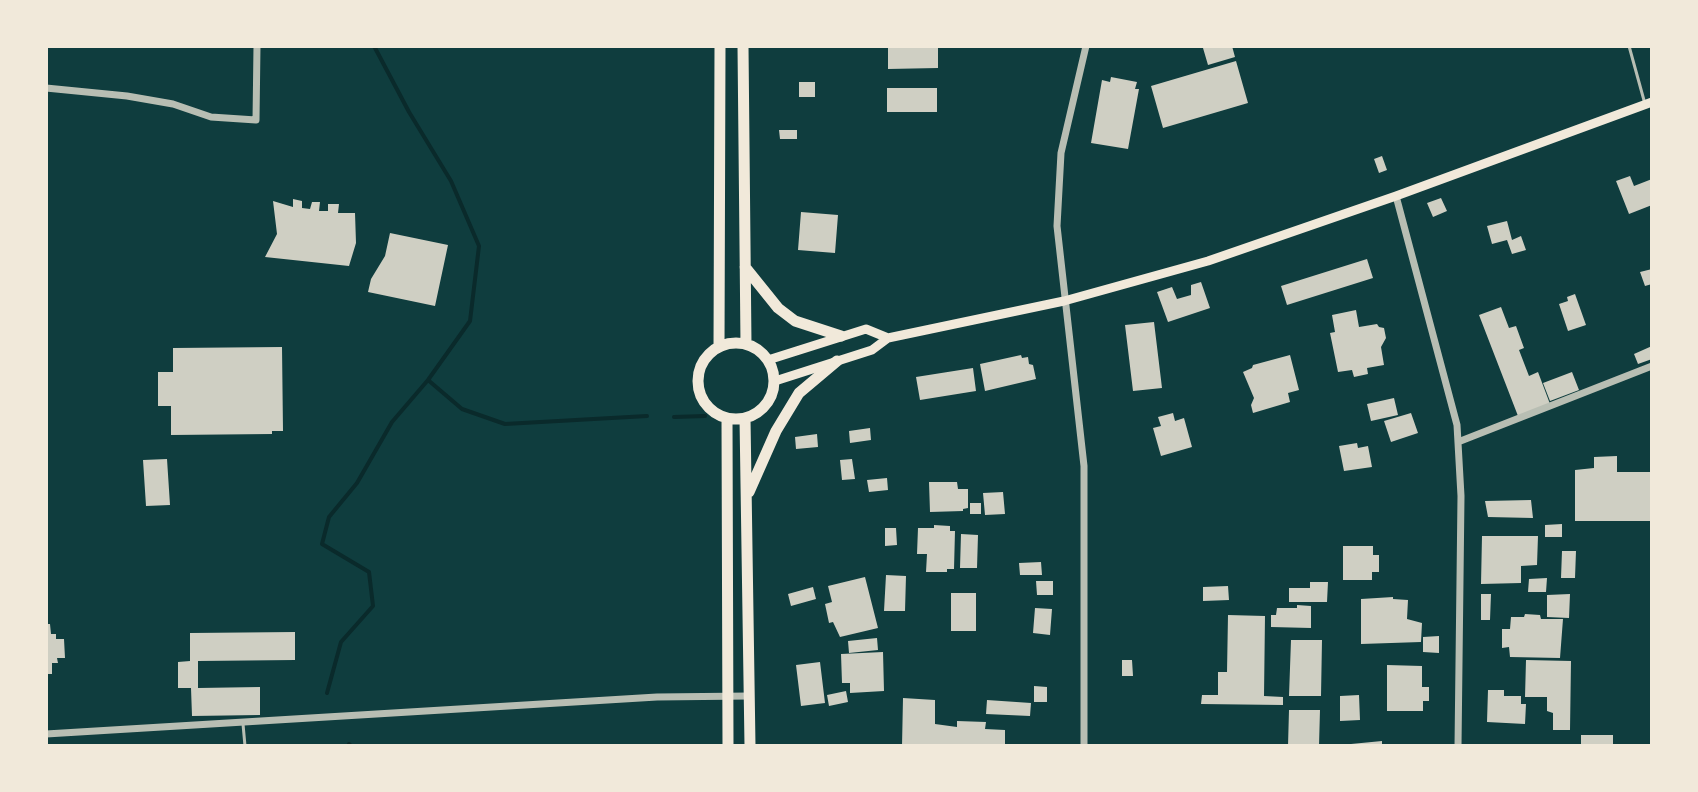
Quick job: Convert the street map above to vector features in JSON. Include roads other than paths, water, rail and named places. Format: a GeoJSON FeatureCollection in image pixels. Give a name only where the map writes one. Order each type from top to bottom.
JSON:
{"type":"FeatureCollection","features":[{"type":"Feature","properties":{"kind":"main road"},"geometry":{"type":"LineString","coordinates":[[719,347],[720,46]]}},
{"type":"Feature","properties":{"kind":"main road"},"geometry":{"type":"LineString","coordinates":[[743,46],[746,344]]}},
{"type":"Feature","properties":{"kind":"main road"},"geometry":{"type":"LineString","coordinates":[[775,381],[872,350],[888,338],[1064,301],[1208,261],[1649,103]]}},
{"type":"Feature","properties":{"kind":"main road"},"geometry":{"type":"LineString","coordinates":[[745,267],[778,308],[795,321],[841,336]]}},
{"type":"Feature","properties":{"kind":"main road"},"geometry":{"type":"LineString","coordinates":[[768,360],[866,329],[888,338]]}},
{"type":"Feature","properties":{"kind":"main road"},"geometry":{"type":"LineString","coordinates":[[746,344],[768,360],[775,381],[768,403],[754,415],[727,418],[705,402],[698,385],[701,367],[711,352],[719,347],[746,344]]}},
{"type":"Feature","properties":{"kind":"main road"},"geometry":{"type":"LineString","coordinates":[[747,496],[776,431],[799,393],[837,361]]}},
{"type":"Feature","properties":{"kind":"main road"},"geometry":{"type":"LineString","coordinates":[[727,418],[728,746]]}},
{"type":"Feature","properties":{"kind":"main road"},"geometry":{"type":"LineString","coordinates":[[745,418],[750,746]]}},
{"type":"Feature","properties":{"kind":"street"},"geometry":{"type":"LineString","coordinates":[[46,88],[127,96],[173,104],[211,117],[256,120],[257,46]]}},
{"type":"Feature","properties":{"kind":"street"},"geometry":{"type":"LineString","coordinates":[[1084,746],[1084,466],[1057,226],[1061,153],[1086,46]]}},
{"type":"Feature","properties":{"kind":"street"},"geometry":{"type":"LineString","coordinates":[[1396,196],[1453,410],[1458,442],[1461,496],[1458,746]]}},
{"type":"Feature","properties":{"kind":"street"},"geometry":{"type":"LineString","coordinates":[[1458,442],[1652,366]]}},
{"type":"Feature","properties":{"kind":"street"},"geometry":{"type":"LineString","coordinates":[[46,734],[657,697],[749,696]]}},
{"type":"Feature","properties":{"kind":"lane"},"geometry":{"type":"LineString","coordinates":[[1629,46],[1649,103]]}},
{"type":"Feature","properties":{"kind":"lane"},"geometry":{"type":"LineString","coordinates":[[243,724],[245,746]]}},
{"type":"Feature","properties":{"kind":"waterway"},"geometry":{"type":"LineString","coordinates":[[327,693],[341,642],[373,606],[369,572],[322,544],[329,517],[357,483],[392,422],[428,380],[470,321],[479,246],[451,181],[374,46]]}},
{"type":"Feature","properties":{"kind":"waterway"},"geometry":{"type":"LineString","coordinates":[[428,380],[462,409],[505,424],[647,416]]}},
{"type":"Feature","properties":{"kind":"waterway"},"geometry":{"type":"LineString","coordinates":[[674,417],[705,416]]}}]}
